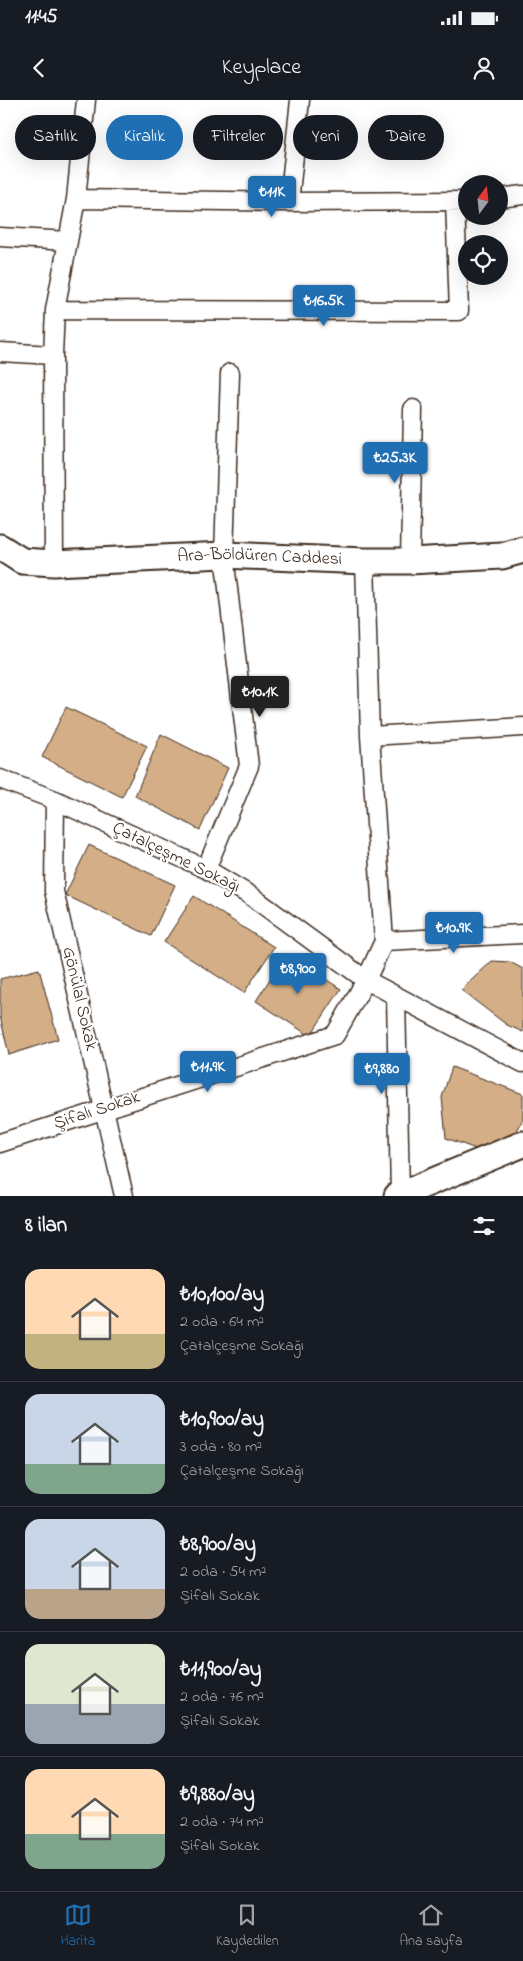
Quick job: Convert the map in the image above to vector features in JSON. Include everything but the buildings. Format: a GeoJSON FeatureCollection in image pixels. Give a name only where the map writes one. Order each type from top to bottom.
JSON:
{"type":"FeatureCollection","features":[{"type":"Feature","properties":{"kind":"street"},"geometry":{"type":"LineString","coordinates":[[54,563],[53,355],[55,310],[76,199],[86,100]]}},
{"type":"Feature","properties":{"kind":"street"},"geometry":{"type":"LineString","coordinates":[[289,202],[300,100]]}},
{"type":"Feature","properties":{"kind":"street"},"geometry":{"type":"LineString","coordinates":[[508,197],[523,195]]}},
{"type":"Feature","properties":{"kind":"street"},"geometry":{"type":"LineString","coordinates":[[76,199],[458,202]]}},
{"type":"Feature","properties":{"kind":"street"},"geometry":{"type":"LineString","coordinates":[[55,310],[459,310],[461,225]]}},
{"type":"Feature","properties":{"kind":"street"},"geometry":{"type":"LineString","coordinates":[[0,236],[68,241]]}},
{"type":"Feature","properties":{"kind":"street"},"geometry":{"type":"LineString","coordinates":[[0,352],[53,355]]}},
{"type":"Feature","properties":{"kind":"street"},"geometry":{"type":"LineString","coordinates":[[206,869],[249,766],[224,555],[230,373]]}},
{"type":"Feature","properties":{"kind":"street"},"geometry":{"type":"LineString","coordinates":[[410,561],[413,408]]}},
{"type":"Feature","properties":{"kind":"street","name":"Ara-Böldüren Caddesi"},"geometry":{"type":"LineString","coordinates":[[0,546],[22,561],[54,563],[224,555],[410,561],[502,556],[523,550]]}},
{"type":"Feature","properties":{"kind":"street"},"geometry":{"type":"LineString","coordinates":[[364,561],[370,736],[384,941],[523,934]]}},
{"type":"Feature","properties":{"kind":"street"},"geometry":{"type":"LineString","coordinates":[[370,736],[523,727]]}},
{"type":"Feature","properties":{"kind":"street","name":"Çatalçeşme Sokağı"},"geometry":{"type":"LineString","coordinates":[[0,779],[55,800],[206,869],[251,896],[366,980],[523,1063]]}},
{"type":"Feature","properties":{"kind":"street","name":"Gönülal Sokak"},"geometry":{"type":"LineString","coordinates":[[55,800],[54,891],[124,1196]]}},
{"type":"Feature","properties":{"kind":"street","name":"Şifalı Sokak"},"geometry":{"type":"LineString","coordinates":[[0,1143],[335,1034],[366,980],[384,941]]}},
{"type":"Feature","properties":{"kind":"street"},"geometry":{"type":"LineString","coordinates":[[396,996],[398,1195],[523,1144]]}}]}
